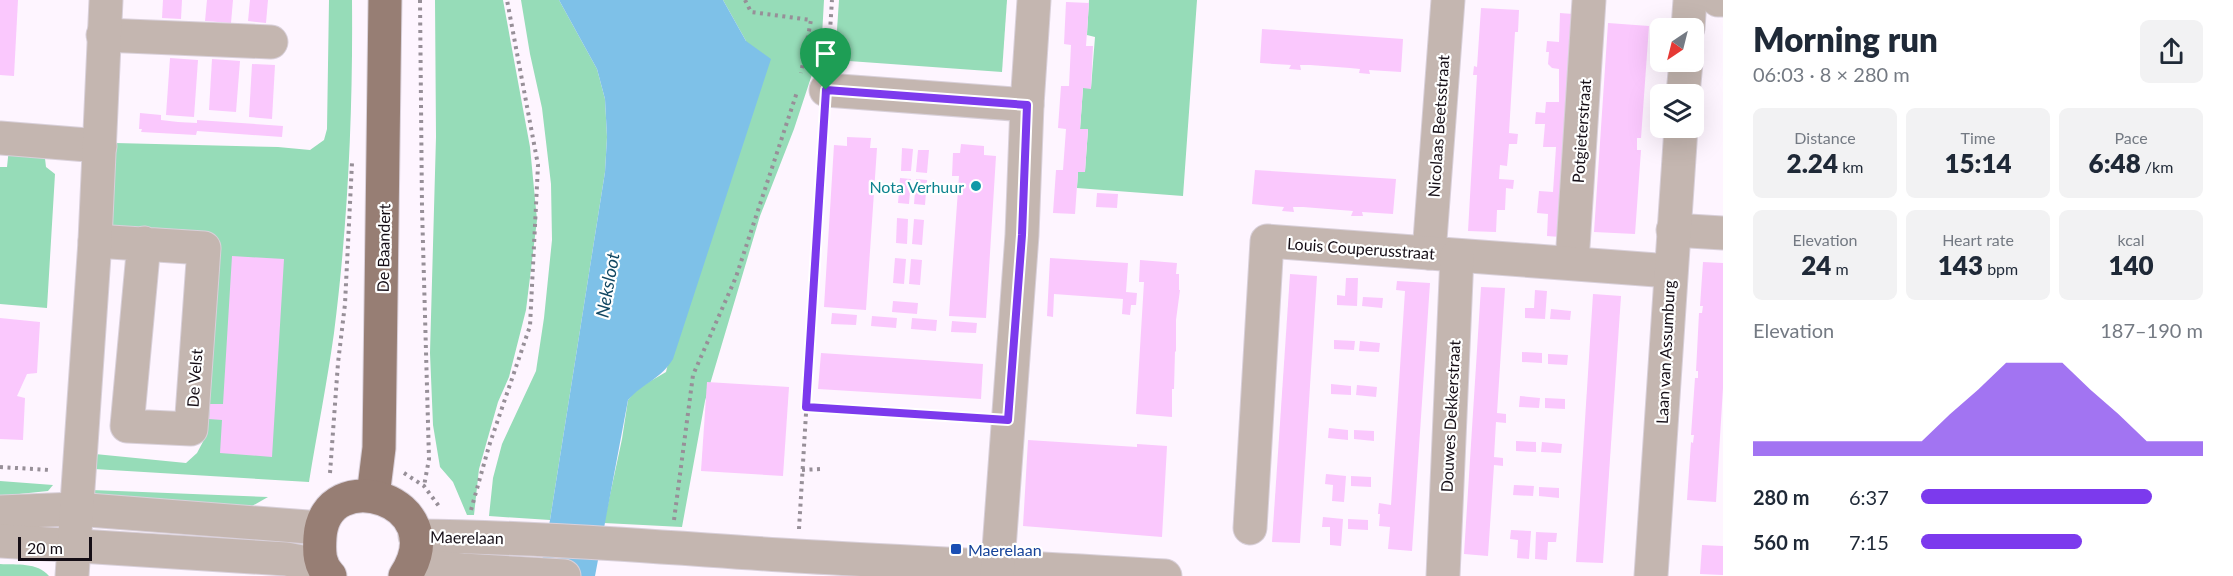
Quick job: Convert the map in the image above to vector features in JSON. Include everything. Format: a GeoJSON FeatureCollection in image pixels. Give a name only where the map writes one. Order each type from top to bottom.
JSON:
{"type":"FeatureCollection","features":[{"type":"Feature","properties":{"kind":"main road","name":"De Baandert"},"geometry":{"type":"LineString","coordinates":[[373,496],[379,448],[385,0]]}},
{"type":"Feature","properties":{"kind":"main road"},"geometry":{"type":"LineString","coordinates":[[327,571],[319,556],[321,528],[331,510],[343,501],[357,496],[373,496],[396,505],[405,514],[411,559]]}},
{"type":"Feature","properties":{"kind":"street"},"geometry":{"type":"LineString","coordinates":[[73,561],[95,241],[106,0]]}},
{"type":"Feature","properties":{"kind":"street"},"geometry":{"type":"LineString","coordinates":[[998,571],[1022,235],[1034,0]]}},
{"type":"Feature","properties":{"kind":"street","name":"Nicolaas Beetsstraat"},"geometry":{"type":"LineString","coordinates":[[1443,254],[1448,0]]}},
{"type":"Feature","properties":{"kind":"street","name":"Potgieterstraat"},"geometry":{"type":"LineString","coordinates":[[1572,262],[1589,0]]}},
{"type":"Feature","properties":{"kind":"street"},"geometry":{"type":"LineString","coordinates":[[1689,18],[1690,0]]}},
{"type":"Feature","properties":{"kind":"street"},"geometry":{"type":"LineString","coordinates":[[1718,0],[1723,0]]}},
{"type":"Feature","properties":{"kind":"street"},"geometry":{"type":"LineString","coordinates":[[103,35],[271,42]]}},
{"type":"Feature","properties":{"kind":"street"},"geometry":{"type":"LineString","coordinates":[[809,84],[1027,105]]}},
{"type":"Feature","properties":{"kind":"street"},"geometry":{"type":"LineString","coordinates":[[0,138],[100,146]]}},
{"type":"Feature","properties":{"kind":"street","name":"Laan van Assumburg"},"geometry":{"type":"LineString","coordinates":[[1651,576],[1680,138]]}},
{"type":"Feature","properties":{"kind":"street"},"geometry":{"type":"LineString","coordinates":[[1673,230],[1723,233]]}},
{"type":"Feature","properties":{"kind":"street","name":"De Velst"},"geometry":{"type":"LineString","coordinates":[[95,241],[144,243],[204,248],[191,429],[127,426],[144,243]]}},
{"type":"Feature","properties":{"kind":"street","name":"Louis Couperusstraat"},"geometry":{"type":"LineString","coordinates":[[1250,528],[1267,241],[1670,271]]}},
{"type":"Feature","properties":{"kind":"street","name":"Douwes Dekkerstraat"},"geometry":{"type":"LineString","coordinates":[[1443,254],[1443,576]]}},
{"type":"Feature","properties":{"kind":"street"},"geometry":{"type":"LineString","coordinates":[[0,512],[75,509],[321,528]]}},
{"type":"Feature","properties":{"kind":"street","name":"Maerelaan"},"geometry":{"type":"LineString","coordinates":[[411,559],[454,526],[540,538],[998,571],[1165,576]]}},
{"type":"Feature","properties":{"kind":"street"},"geometry":{"type":"LineString","coordinates":[[0,541],[73,561],[286,559],[327,571]]}},
{"type":"Feature","properties":{"kind":"street","name":"Maerelaan"},"geometry":{"type":"LineString","coordinates":[[411,559],[462,570],[564,576]]}},
{"type":"Feature","properties":{"kind":"path"},"geometry":{"type":"LineString","coordinates":[[420,0],[422,208],[429,459],[424,486],[454,526]]}},
{"type":"Feature","properties":{"kind":"path"},"geometry":{"type":"LineString","coordinates":[[454,526],[489,446],[530,326],[538,165],[507,0]]}},
{"type":"Feature","properties":{"kind":"path"},"geometry":{"type":"LineString","coordinates":[[744,0],[751,12],[811,20],[806,407],[797,556]]}},
{"type":"Feature","properties":{"kind":"path"},"geometry":{"type":"LineString","coordinates":[[670,547],[693,375],[736,277],[809,84],[832,0]]}},
{"type":"Feature","properties":{"kind":"path","name":"De Baandert"},"geometry":{"type":"LineString","coordinates":[[330,473],[345,304],[352,152]]}},
{"type":"Feature","properties":{"kind":"path"},"geometry":{"type":"LineString","coordinates":[[806,407],[1008,420]]}},
{"type":"Feature","properties":{"kind":"path"},"geometry":{"type":"LineString","coordinates":[[0,467],[80,472]]}},
{"type":"Feature","properties":{"kind":"path"},"geometry":{"type":"LineString","coordinates":[[802,470],[821,469]]}},
{"type":"Feature","properties":{"kind":"green space"},"geometry":{"type":"Polygon","coordinates":[[[329,0],[352,0],[352,83],[346,209],[339,292],[309,482],[94,469],[95,454],[186,463],[197,453],[206,436],[209,360],[205,233],[187,230],[112,227],[115,143],[278,147],[310,150],[324,140],[327,129],[329,0]]]}},
{"type":"Feature","properties":{"kind":"green space"},"geometry":{"type":"Polygon","coordinates":[[[435,0],[503,0],[530,147],[537,220],[526,310],[509,377],[498,402],[479,469],[474,515],[467,515],[453,482],[440,467],[433,425],[430,353],[436,137],[435,0]]]}},
{"type":"Feature","properties":{"kind":"green space"},"geometry":{"type":"Polygon","coordinates":[[[521,0],[559,0],[597,69],[605,99],[607,137],[605,172],[550,520],[489,516],[493,478],[502,444],[536,371],[552,240],[551,184],[542,108],[521,0]]]}},
{"type":"Feature","properties":{"kind":"green space"},"geometry":{"type":"Polygon","coordinates":[[[723,0],[824,0],[819,53],[794,129],[760,216],[705,401],[682,527],[604,523],[628,400],[637,389],[666,372],[746,41],[723,0]]]}},
{"type":"Feature","properties":{"kind":"green space"},"geometry":{"type":"Polygon","coordinates":[[[839,0],[1007,0],[1002,72],[835,60],[839,0]]]}},
{"type":"Feature","properties":{"kind":"green space"},"geometry":{"type":"Polygon","coordinates":[[[1089,0],[1197,0],[1183,196],[1077,188],[1078,172],[1085,171],[1088,130],[1080,130],[1083,88],[1091,88],[1095,37],[1087,35],[1089,0]]]}},
{"type":"Feature","properties":{"kind":"green space"},"geometry":{"type":"Polygon","coordinates":[[[9,148],[44,150],[46,167],[55,174],[47,308],[0,304],[0,167],[7,167],[9,148]]]}},
{"type":"Feature","properties":{"kind":"green space"},"geometry":{"type":"Polygon","coordinates":[[[0,481],[53,485],[48,491],[0,496],[0,481]]]}},
{"type":"Feature","properties":{"kind":"green space"},"geometry":{"type":"Polygon","coordinates":[[[92,490],[268,497],[252,506],[97,497],[92,490]]]}},
{"type":"Feature","properties":{"kind":"green space"},"geometry":{"type":"Polygon","coordinates":[[[0,564],[33,566],[49,576],[0,576],[0,564]]]}},
{"type":"Feature","properties":{"kind":"water","name":"Neksloot"},"geometry":{"type":"Polygon","coordinates":[[[559,0],[723,0],[746,41],[771,59],[673,359],[663,371],[628,400],[595,576],[539,576],[550,520],[605,172],[607,137],[605,99],[597,69],[559,0]]]}},
{"type":"Feature","properties":{"kind":"building"},"geometry":{"type":"Polygon","coordinates":[[[0,0],[18,0],[14,76],[0,75],[0,0]]]}},
{"type":"Feature","properties":{"kind":"building"},"geometry":{"type":"Polygon","coordinates":[[[163,0],[182,0],[181,19],[162,18],[163,0]]]}},
{"type":"Feature","properties":{"kind":"building"},"geometry":{"type":"Polygon","coordinates":[[[207,0],[233,0],[231,23],[205,21],[207,0]]]}},
{"type":"Feature","properties":{"kind":"building"},"geometry":{"type":"Polygon","coordinates":[[[250,0],[268,0],[266,23],[248,21],[250,0]]]}},
{"type":"Feature","properties":{"kind":"building"},"geometry":{"type":"Polygon","coordinates":[[[1066,2],[1089,3],[1086,46],[1093,46],[1091,89],[1083,88],[1080,129],[1088,129],[1085,172],[1078,172],[1075,214],[1053,213],[1056,170],[1063,170],[1066,129],[1058,128],[1061,86],[1069,86],[1071,45],[1064,44],[1066,2]]]}},
{"type":"Feature","properties":{"kind":"building"},"geometry":{"type":"Polygon","coordinates":[[[1481,8],[1519,10],[1518,32],[1515,32],[1509,133],[1518,134],[1517,144],[1509,144],[1507,166],[1500,165],[1499,179],[1514,180],[1513,189],[1506,188],[1505,210],[1497,210],[1496,232],[1468,231],[1477,75],[1473,75],[1474,66],[1477,67],[1481,8]]]}},
{"type":"Feature","properties":{"kind":"building"},"geometry":{"type":"Polygon","coordinates":[[[1560,13],[1573,14],[1560,237],[1547,236],[1548,214],[1537,213],[1539,191],[1553,192],[1556,147],[1543,147],[1545,124],[1535,124],[1536,112],[1545,113],[1546,102],[1559,102],[1559,69],[1552,68],[1548,64],[1549,52],[1546,52],[1547,41],[1559,42],[1560,13]]]}},
{"type":"Feature","properties":{"kind":"building"},"geometry":{"type":"Polygon","coordinates":[[[1608,23],[1649,26],[1641,138],[1637,138],[1637,150],[1641,150],[1635,234],[1594,232],[1608,23]]]}},
{"type":"Feature","properties":{"kind":"building"},"geometry":{"type":"Polygon","coordinates":[[[1262,29],[1403,39],[1401,72],[1369,70],[1370,74],[1359,73],[1360,69],[1310,65],[1300,65],[1301,70],[1289,69],[1291,65],[1260,63],[1262,29]]]}},
{"type":"Feature","properties":{"kind":"building"},"geometry":{"type":"Polygon","coordinates":[[[170,58],[198,60],[194,117],[166,115],[170,58]]]}},
{"type":"Feature","properties":{"kind":"building"},"geometry":{"type":"Polygon","coordinates":[[[212,59],[240,61],[236,112],[209,110],[212,59]]]}},
{"type":"Feature","properties":{"kind":"building"},"geometry":{"type":"Polygon","coordinates":[[[252,64],[275,65],[272,119],[249,117],[252,64]]]}},
{"type":"Feature","properties":{"kind":"building"},"geometry":{"type":"Polygon","coordinates":[[[140,113],[161,115],[161,120],[178,122],[197,123],[197,120],[283,126],[282,137],[197,131],[196,135],[141,132],[142,129],[139,129],[140,113]]]}},
{"type":"Feature","properties":{"kind":"building"},"geometry":{"type":"Polygon","coordinates":[[[847,137],[871,138],[870,148],[877,148],[866,310],[824,307],[834,145],[847,146],[847,137]]]}},
{"type":"Feature","properties":{"kind":"building"},"geometry":{"type":"Polygon","coordinates":[[[961,144],[984,146],[984,155],[996,156],[986,318],[949,316],[959,176],[952,176],[953,153],[960,153],[961,144]]]}},
{"type":"Feature","properties":{"kind":"building"},"geometry":{"type":"Polygon","coordinates":[[[902,148],[913,149],[911,171],[901,171],[902,148]]]}},
{"type":"Feature","properties":{"kind":"building"},"geometry":{"type":"Polygon","coordinates":[[[918,150],[929,150],[927,173],[916,172],[918,150]]]}},
{"type":"Feature","properties":{"kind":"building"},"geometry":{"type":"Polygon","coordinates":[[[1255,170],[1396,179],[1393,214],[1362,212],[1363,216],[1351,216],[1353,211],[1303,207],[1293,207],[1294,212],[1282,211],[1284,207],[1252,204],[1255,170]]]}},
{"type":"Feature","properties":{"kind":"building"},"geometry":{"type":"Polygon","coordinates":[[[900,178],[911,179],[909,204],[898,203],[900,178]]]}},
{"type":"Feature","properties":{"kind":"building"},"geometry":{"type":"Polygon","coordinates":[[[916,179],[927,180],[925,205],[914,204],[916,179]]]}},
{"type":"Feature","properties":{"kind":"building"},"geometry":{"type":"Polygon","coordinates":[[[1097,193],[1118,194],[1117,208],[1096,207],[1097,193]]]}},
{"type":"Feature","properties":{"kind":"building"},"geometry":{"type":"Polygon","coordinates":[[[897,218],[908,219],[907,244],[896,243],[897,218]]]}},
{"type":"Feature","properties":{"kind":"building"},"geometry":{"type":"Polygon","coordinates":[[[914,219],[924,220],[922,245],[912,244],[914,219]]]}},
{"type":"Feature","properties":{"kind":"building"},"geometry":{"type":"Polygon","coordinates":[[[232,256],[284,259],[272,457],[220,453],[222,420],[209,419],[210,404],[223,404],[232,256]]]}},
{"type":"Feature","properties":{"kind":"building"},"geometry":{"type":"Polygon","coordinates":[[[895,258],[906,259],[904,284],[893,283],[895,258]]]}},
{"type":"Feature","properties":{"kind":"building"},"geometry":{"type":"Polygon","coordinates":[[[1050,258],[1128,263],[1126,292],[1137,293],[1136,305],[1131,305],[1130,315],[1122,314],[1123,299],[1054,294],[1053,317],[1047,316],[1050,258]]]}},
{"type":"Feature","properties":{"kind":"building"},"geometry":{"type":"Polygon","coordinates":[[[911,259],[922,260],[920,285],[909,284],[911,259]]]}},
{"type":"Feature","properties":{"kind":"building"},"geometry":{"type":"Polygon","coordinates":[[[1140,260],[1177,263],[1176,274],[1179,274],[1180,290],[1176,320],[1172,417],[1136,414],[1144,282],[1139,282],[1140,260]]]}},
{"type":"Feature","properties":{"kind":"building"},"geometry":{"type":"Polygon","coordinates":[[[1703,262],[1723,263],[1723,388],[1716,502],[1687,500],[1691,442],[1693,443],[1694,435],[1691,435],[1695,378],[1698,378],[1698,371],[1696,371],[1699,313],[1702,313],[1703,306],[1700,306],[1703,262]]]}},
{"type":"Feature","properties":{"kind":"building"},"geometry":{"type":"Polygon","coordinates":[[[1290,274],[1317,276],[1300,543],[1272,542],[1290,274]]]}},
{"type":"Feature","properties":{"kind":"building"},"geometry":{"type":"Polygon","coordinates":[[[1346,278],[1358,278],[1357,306],[1337,305],[1337,295],[1345,296],[1346,278]]]}},
{"type":"Feature","properties":{"kind":"building"},"geometry":{"type":"Polygon","coordinates":[[[1397,281],[1430,283],[1412,551],[1388,549],[1390,527],[1379,526],[1380,514],[1378,514],[1379,503],[1391,505],[1405,291],[1396,290],[1397,281]]]}},
{"type":"Feature","properties":{"kind":"building"},"geometry":{"type":"Polygon","coordinates":[[[1481,287],[1505,288],[1497,413],[1506,414],[1506,423],[1496,422],[1494,457],[1503,458],[1503,466],[1494,465],[1488,556],[1464,554],[1481,287]]]}},
{"type":"Feature","properties":{"kind":"building"},"geometry":{"type":"Polygon","coordinates":[[[1535,290],[1547,291],[1545,319],[1525,318],[1525,308],[1534,308],[1535,290]]]}},
{"type":"Feature","properties":{"kind":"building"},"geometry":{"type":"Polygon","coordinates":[[[1593,294],[1621,296],[1603,563],[1576,562],[1593,294]]]}},
{"type":"Feature","properties":{"kind":"building"},"geometry":{"type":"Polygon","coordinates":[[[1363,297],[1383,298],[1382,308],[1362,306],[1363,297]]]}},
{"type":"Feature","properties":{"kind":"building"},"geometry":{"type":"Polygon","coordinates":[[[893,301],[918,303],[917,314],[892,312],[893,301]]]}},
{"type":"Feature","properties":{"kind":"building"},"geometry":{"type":"Polygon","coordinates":[[[1551,309],[1571,311],[1570,320],[1550,319],[1551,309]]]}},
{"type":"Feature","properties":{"kind":"building"},"geometry":{"type":"Polygon","coordinates":[[[832,313],[857,315],[856,325],[831,324],[832,313]]]}},
{"type":"Feature","properties":{"kind":"building"},"geometry":{"type":"Polygon","coordinates":[[[872,316],[897,318],[896,328],[871,326],[872,316]]]}},
{"type":"Feature","properties":{"kind":"building"},"geometry":{"type":"Polygon","coordinates":[[[0,318],[40,322],[37,373],[27,374],[17,396],[25,398],[23,440],[0,439],[0,318]]]}},
{"type":"Feature","properties":{"kind":"building"},"geometry":{"type":"Polygon","coordinates":[[[912,318],[937,320],[936,331],[911,329],[912,318]]]}},
{"type":"Feature","properties":{"kind":"building"},"geometry":{"type":"Polygon","coordinates":[[[952,321],[977,323],[976,333],[951,332],[952,321]]]}},
{"type":"Feature","properties":{"kind":"building"},"geometry":{"type":"Polygon","coordinates":[[[1334,340],[1355,341],[1354,350],[1334,349],[1334,340]]]}},
{"type":"Feature","properties":{"kind":"building"},"geometry":{"type":"Polygon","coordinates":[[[1360,341],[1380,343],[1379,352],[1359,351],[1360,341]]]}},
{"type":"Feature","properties":{"kind":"building"},"geometry":{"type":"Polygon","coordinates":[[[1522,352],[1542,353],[1542,363],[1522,362],[1522,352]]]}},
{"type":"Feature","properties":{"kind":"building"},"geometry":{"type":"Polygon","coordinates":[[[821,353],[983,364],[981,399],[818,389],[821,353]]]}},
{"type":"Feature","properties":{"kind":"building"},"geometry":{"type":"Polygon","coordinates":[[[1548,354],[1568,355],[1567,365],[1548,364],[1548,354]]]}},
{"type":"Feature","properties":{"kind":"building"},"geometry":{"type":"Polygon","coordinates":[[[707,382],[789,387],[783,476],[701,471],[707,382]]]}},
{"type":"Feature","properties":{"kind":"building"},"geometry":{"type":"Polygon","coordinates":[[[1331,384],[1351,386],[1351,395],[1331,394],[1331,384]]]}},
{"type":"Feature","properties":{"kind":"building"},"geometry":{"type":"Polygon","coordinates":[[[1357,385],[1377,387],[1376,397],[1356,395],[1357,385]]]}},
{"type":"Feature","properties":{"kind":"building"},"geometry":{"type":"Polygon","coordinates":[[[1520,396],[1540,398],[1539,408],[1519,407],[1520,396]]]}},
{"type":"Feature","properties":{"kind":"building"},"geometry":{"type":"Polygon","coordinates":[[[1545,398],[1565,399],[1565,409],[1545,408],[1545,398]]]}},
{"type":"Feature","properties":{"kind":"building"},"geometry":{"type":"Polygon","coordinates":[[[1329,428],[1348,430],[1348,440],[1328,438],[1329,428]]]}},
{"type":"Feature","properties":{"kind":"building"},"geometry":{"type":"Polygon","coordinates":[[[1354,430],[1374,431],[1374,441],[1354,439],[1354,430]]]}},
{"type":"Feature","properties":{"kind":"building"},"geometry":{"type":"Polygon","coordinates":[[[1028,440],[1137,447],[1137,444],[1167,446],[1162,537],[1023,526],[1028,440]]]}},
{"type":"Feature","properties":{"kind":"building"},"geometry":{"type":"Polygon","coordinates":[[[1516,441],[1536,442],[1536,452],[1516,451],[1516,441]]]}},
{"type":"Feature","properties":{"kind":"building"},"geometry":{"type":"Polygon","coordinates":[[[1542,442],[1562,444],[1561,453],[1541,452],[1542,442]]]}},
{"type":"Feature","properties":{"kind":"building"},"geometry":{"type":"Polygon","coordinates":[[[1326,474],[1346,476],[1344,502],[1332,501],[1333,485],[1325,484],[1326,474]]]}},
{"type":"Feature","properties":{"kind":"building"},"geometry":{"type":"Polygon","coordinates":[[[1351,476],[1371,477],[1371,487],[1351,486],[1351,476]]]}},
{"type":"Feature","properties":{"kind":"building"},"geometry":{"type":"Polygon","coordinates":[[[1514,485],[1534,486],[1533,496],[1513,495],[1514,485]]]}},
{"type":"Feature","properties":{"kind":"building"},"geometry":{"type":"Polygon","coordinates":[[[1539,487],[1559,488],[1559,498],[1539,496],[1539,487]]]}},
{"type":"Feature","properties":{"kind":"building"},"geometry":{"type":"Polygon","coordinates":[[[1323,517],[1343,519],[1341,546],[1330,545],[1330,527],[1322,527],[1323,517]]]}},
{"type":"Feature","properties":{"kind":"building"},"geometry":{"type":"Polygon","coordinates":[[[1348,519],[1368,520],[1368,530],[1348,529],[1348,519]]]}},
{"type":"Feature","properties":{"kind":"building"},"geometry":{"type":"Polygon","coordinates":[[[1511,530],[1531,531],[1529,559],[1517,558],[1518,540],[1510,539],[1511,530]]]}},
{"type":"Feature","properties":{"kind":"building"},"geometry":{"type":"Polygon","coordinates":[[[1536,532],[1557,533],[1556,542],[1548,542],[1547,560],[1535,559],[1536,532]]]}},
{"type":"Feature","properties":{"kind":"building"},"geometry":{"type":"Polygon","coordinates":[[[1702,545],[1723,546],[1723,575],[1700,574],[1702,545]]]}},
{"type":"Feature","properties":{"kind":"place","name":"Nota Verhuur"},"geometry":{"type":"Point","coordinates":[976,186]}},
{"type":"Feature","properties":{"kind":"place","name":"Maerelaan"},"geometry":{"type":"Point","coordinates":[956,549]}},
{"type":"Feature","properties":{"kind":"route"},"geometry":{"type":"LineString","coordinates":[[826,90],[1027,105],[1022,235],[1008,420],[806,407],[826,90]]}}]}
